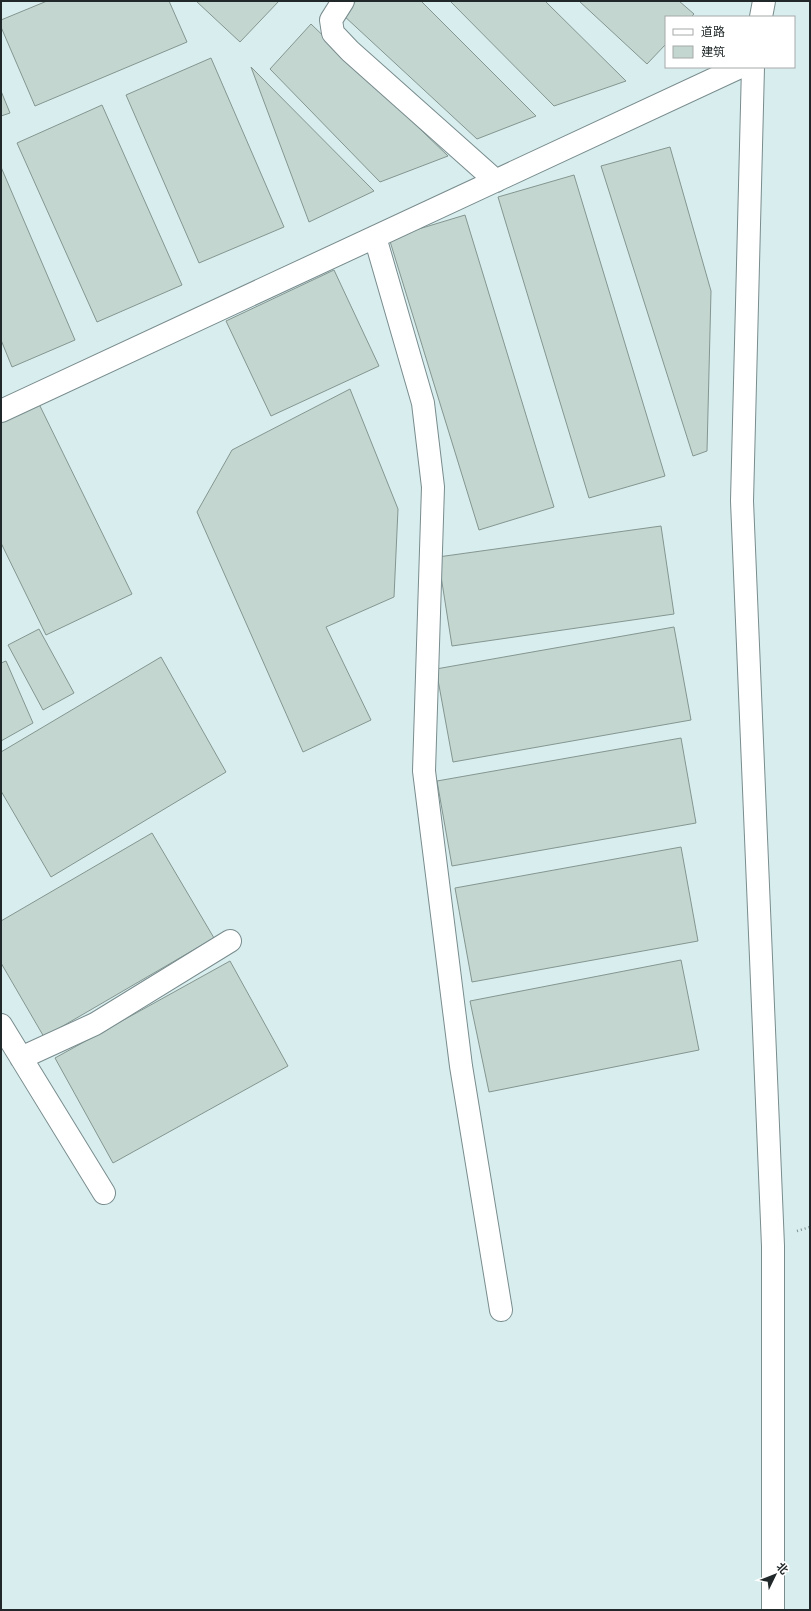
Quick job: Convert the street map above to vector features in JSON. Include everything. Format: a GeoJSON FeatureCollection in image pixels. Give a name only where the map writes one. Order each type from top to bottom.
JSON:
{"type":"FeatureCollection","features":[{"type":"Feature","properties":{"kind":"street"},"geometry":{"type":"LineString","coordinates":[[343,1],[331,20],[333,33],[350,51],[496,181]]}},
{"type":"Feature","properties":{"kind":"street"},"geometry":{"type":"LineString","coordinates":[[761,16],[764,1]]}},
{"type":"Feature","properties":{"kind":"street"},"geometry":{"type":"LineString","coordinates":[[1,411],[738,68]]}},
{"type":"Feature","properties":{"kind":"street"},"geometry":{"type":"LineString","coordinates":[[754,68],[742,501],[773,1246],[772,1610]]}},
{"type":"Feature","properties":{"kind":"street"},"geometry":{"type":"LineString","coordinates":[[375,237],[423,403],[433,487],[424,771],[461,1066],[501,1310]]}},
{"type":"Feature","properties":{"kind":"street"},"geometry":{"type":"LineString","coordinates":[[21,1058],[95,1024],[230,941]]}},
{"type":"Feature","properties":{"kind":"street"},"geometry":{"type":"LineString","coordinates":[[1,1025],[104,1193]]}},
{"type":"Feature","properties":{"kind":"building"},"geometry":{"type":"Polygon","coordinates":[[[47,1],[169,1],[187,42],[35,106],[1,27],[1,20],[47,1]]]}},
{"type":"Feature","properties":{"kind":"building"},"geometry":{"type":"Polygon","coordinates":[[[196,1],[279,1],[240,42],[196,1]]]}},
{"type":"Feature","properties":{"kind":"building"},"geometry":{"type":"Polygon","coordinates":[[[356,1],[421,1],[536,116],[477,139],[343,15],[356,1]]]}},
{"type":"Feature","properties":{"kind":"building"},"geometry":{"type":"Polygon","coordinates":[[[450,1],[545,1],[626,81],[554,106],[450,1]]]}},
{"type":"Feature","properties":{"kind":"building"},"geometry":{"type":"Polygon","coordinates":[[[579,1],[679,1],[694,14],[692,16],[665,16],[665,45],[647,64],[579,1]]]}},
{"type":"Feature","properties":{"kind":"building"},"geometry":{"type":"Polygon","coordinates":[[[311,24],[448,156],[380,182],[270,69],[311,24]]]}},
{"type":"Feature","properties":{"kind":"building"},"geometry":{"type":"Polygon","coordinates":[[[211,58],[284,227],[199,263],[126,95],[211,58]]]}},
{"type":"Feature","properties":{"kind":"building"},"geometry":{"type":"Polygon","coordinates":[[[251,67],[374,191],[309,222],[251,67]]]}},
{"type":"Feature","properties":{"kind":"building"},"geometry":{"type":"Polygon","coordinates":[[[1,91],[10,113],[1,116],[1,91]]]}},
{"type":"Feature","properties":{"kind":"building"},"geometry":{"type":"Polygon","coordinates":[[[102,105],[182,285],[97,322],[17,143],[102,105]]]}},
{"type":"Feature","properties":{"kind":"building"},"geometry":{"type":"Polygon","coordinates":[[[670,147],[711,291],[707,451],[693,456],[601,166],[670,147]]]}},
{"type":"Feature","properties":{"kind":"building"},"geometry":{"type":"Polygon","coordinates":[[[1,167],[75,340],[12,367],[1,340],[1,167]]]}},
{"type":"Feature","properties":{"kind":"building"},"geometry":{"type":"Polygon","coordinates":[[[574,175],[665,476],[589,498],[498,197],[574,175]]]}},
{"type":"Feature","properties":{"kind":"building"},"geometry":{"type":"Polygon","coordinates":[[[465,215],[554,507],[479,530],[389,238],[465,215]]]}},
{"type":"Feature","properties":{"kind":"building"},"geometry":{"type":"Polygon","coordinates":[[[334,270],[379,366],[271,416],[226,321],[334,270]]]}},
{"type":"Feature","properties":{"kind":"building"},"geometry":{"type":"Polygon","coordinates":[[[350,389],[398,509],[394,597],[326,627],[371,720],[303,752],[197,512],[232,450],[350,389]]]}},
{"type":"Feature","properties":{"kind":"building"},"geometry":{"type":"Polygon","coordinates":[[[39,404],[132,594],[46,635],[1,543],[1,422],[39,404]]]}},
{"type":"Feature","properties":{"kind":"building"},"geometry":{"type":"Polygon","coordinates":[[[661,526],[674,614],[452,646],[438,557],[661,526]]]}},
{"type":"Feature","properties":{"kind":"building"},"geometry":{"type":"Polygon","coordinates":[[[674,627],[691,720],[453,762],[436,669],[674,627]]]}},
{"type":"Feature","properties":{"kind":"building"},"geometry":{"type":"Polygon","coordinates":[[[39,629],[74,693],[43,710],[8,645],[39,629]]]}},
{"type":"Feature","properties":{"kind":"building"},"geometry":{"type":"Polygon","coordinates":[[[161,657],[226,772],[51,877],[1,791],[1,752],[161,657]]]}},
{"type":"Feature","properties":{"kind":"building"},"geometry":{"type":"Polygon","coordinates":[[[6,661],[33,723],[1,741],[1,663],[6,661]]]}},
{"type":"Feature","properties":{"kind":"building"},"geometry":{"type":"Polygon","coordinates":[[[681,738],[696,823],[452,866],[437,781],[681,738]]]}},
{"type":"Feature","properties":{"kind":"building"},"geometry":{"type":"Polygon","coordinates":[[[152,833],[214,938],[44,1037],[1,963],[1,921],[152,833]]]}},
{"type":"Feature","properties":{"kind":"building"},"geometry":{"type":"Polygon","coordinates":[[[681,847],[698,941],[472,982],[455,888],[681,847]]]}},
{"type":"Feature","properties":{"kind":"building"},"geometry":{"type":"Polygon","coordinates":[[[681,960],[699,1050],[489,1092],[470,1001],[681,960]]]}},
{"type":"Feature","properties":{"kind":"building"},"geometry":{"type":"Polygon","coordinates":[[[230,961],[288,1066],[113,1163],[55,1058],[230,961]]]}}]}
